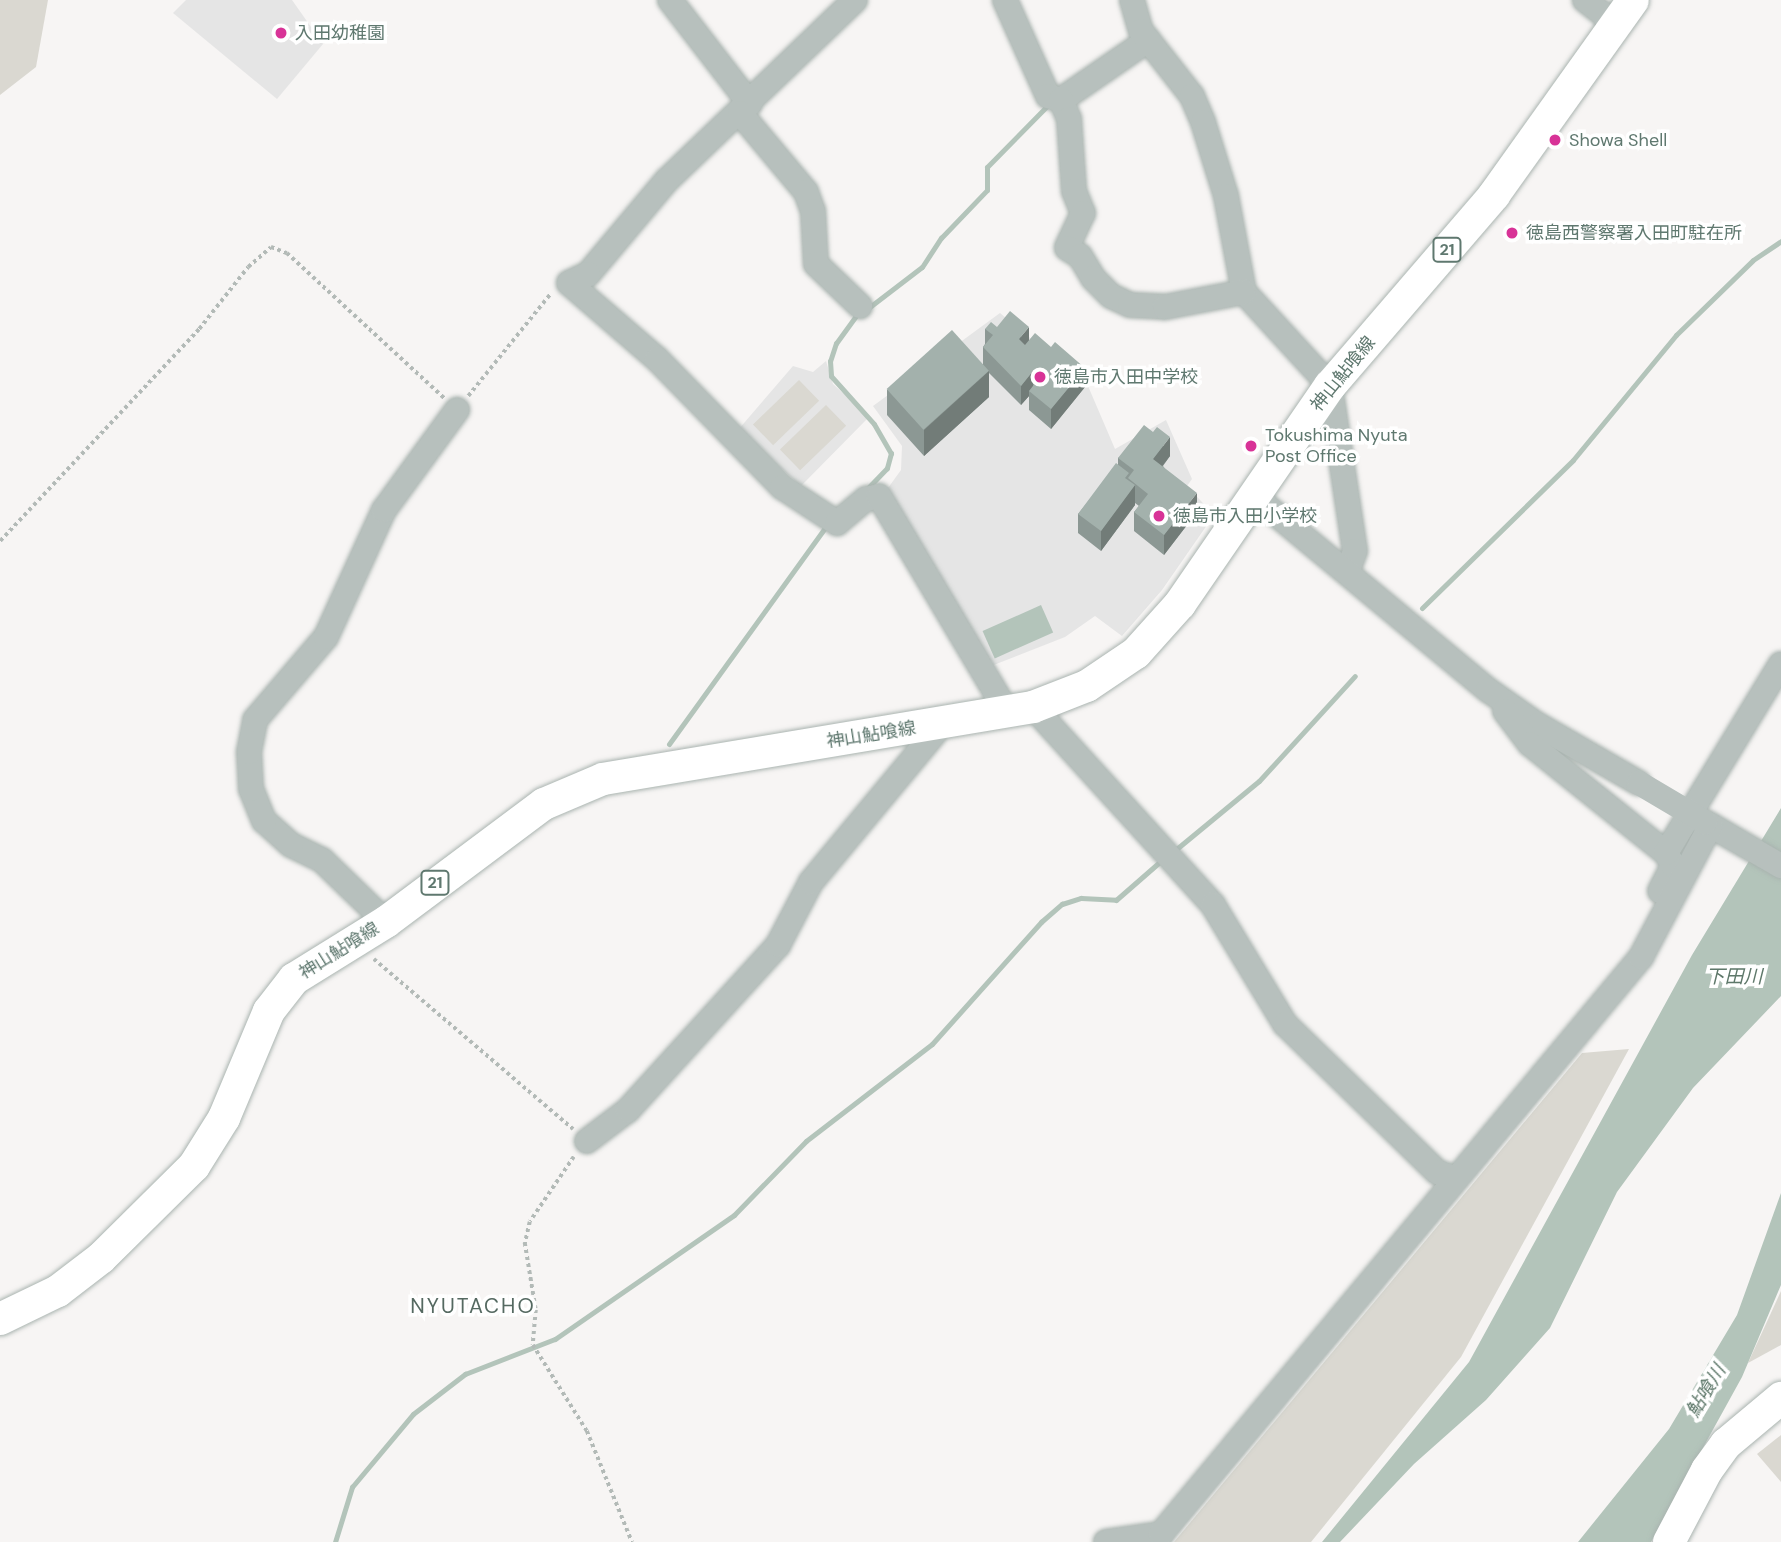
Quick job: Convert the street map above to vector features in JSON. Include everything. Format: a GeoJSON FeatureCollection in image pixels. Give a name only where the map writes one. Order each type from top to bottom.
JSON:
{"type":"FeatureCollection","features":[{"type":"Feature","properties":{"kind":"main road","name":"神山鮎喰線"},"geometry":{"type":"LineString","coordinates":[[0,1319],[58,1291],[101,1258],[194,1166],[224,1118],[280,994],[315,962],[386,922],[517,821],[603,779],[1020,710],[1061,699],[1113,671],[1157,632],[1330,386],[1494,195],[1625,12]]}},
{"type":"Feature","properties":{"kind":"main road"},"geometry":{"type":"LineString","coordinates":[[1669,1542],[1707,1470],[1726,1444],[1781,1398]]}},
{"type":"Feature","properties":{"kind":"street"},"geometry":{"type":"LineString","coordinates":[[670,0],[806,192],[813,211],[816,264],[860,306]]}},
{"type":"Feature","properties":{"kind":"street"},"geometry":{"type":"LineString","coordinates":[[855,0],[667,180],[588,274],[569,283],[657,359],[782,487],[833,520],[866,499],[879,496],[1020,710],[1170,854],[1213,905],[1285,1024],[1437,1172],[1454,1178]]}},
{"type":"Feature","properties":{"kind":"street"},"geometry":{"type":"LineString","coordinates":[[1005,0],[1055,98],[1069,119],[1074,191],[1083,213],[1067,248],[1080,256],[1093,278],[1111,296],[1130,305],[1165,307],[1244,292]]}},
{"type":"Feature","properties":{"kind":"street"},"geometry":{"type":"LineString","coordinates":[[1132,0],[1148,40],[1192,96],[1203,122],[1226,196],[1244,292],[1330,386],[1355,551],[1348,570]]}},
{"type":"Feature","properties":{"kind":"street"},"geometry":{"type":"LineString","coordinates":[[1585,0],[1625,12]]}},
{"type":"Feature","properties":{"kind":"street"},"geometry":{"type":"LineString","coordinates":[[1055,98],[1148,40]]}},
{"type":"Feature","properties":{"kind":"street"},"geometry":{"type":"LineString","coordinates":[[386,922],[322,859],[291,845],[264,821],[251,789],[249,752],[255,720],[326,637],[384,510],[457,410]]}},
{"type":"Feature","properties":{"kind":"street"},"geometry":{"type":"LineString","coordinates":[[1253,495],[1348,570],[1490,691],[1538,725],[1781,866]]}},
{"type":"Feature","properties":{"kind":"street"},"geometry":{"type":"LineString","coordinates":[[1666,853],[1781,664]]}},
{"type":"Feature","properties":{"kind":"street"},"geometry":{"type":"LineString","coordinates":[[1490,691],[1530,744],[1666,853],[1673,866],[1635,939],[1567,1034],[1560,1057]]}},
{"type":"Feature","properties":{"kind":"street"},"geometry":{"type":"LineString","coordinates":[[587,1141],[628,1110],[778,945],[811,882],[943,723]]}},
{"type":"Feature","properties":{"kind":"street"},"geometry":{"type":"LineString","coordinates":[[1105,1542],[1161,1534],[1454,1178],[1560,1057],[1641,957],[1710,824]]}},
{"type":"Feature","properties":{"kind":"path"},"geometry":{"type":"LineString","coordinates":[[0,541],[199,329],[248,267],[271,247],[287,253],[457,410],[554,290],[569,283]]}},
{"type":"Feature","properties":{"kind":"path"},"geometry":{"type":"LineString","coordinates":[[354,941],[587,1141],[530,1222],[525,1243],[536,1310],[533,1345],[587,1431],[632,1542]]}},
{"type":"Feature","properties":{"kind":"shaded area"},"geometry":{"type":"Polygon","coordinates":[[[0,0],[48,0],[36,67],[0,95],[0,0]]]}},
{"type":"Feature","properties":{"kind":"shaded area"},"geometry":{"type":"Polygon","coordinates":[[[186,0],[292,0],[323,44],[277,99],[173,13],[186,0]]]}},
{"type":"Feature","properties":{"kind":"shaded area"},"geometry":{"type":"Polygon","coordinates":[[[1000,313],[1088,386],[1115,449],[1166,420],[1192,479],[1187,486],[1214,515],[1162,590],[1122,636],[1095,616],[1065,637],[986,668],[892,510],[888,488],[901,470],[902,446],[873,406],[1000,313]]]}},
{"type":"Feature","properties":{"kind":"shaded area"},"geometry":{"type":"Polygon","coordinates":[[[826,361],[833,384],[869,417],[801,486],[738,430],[793,366],[813,372],[826,361]]]}},
{"type":"Feature","properties":{"kind":"shaded area"},"geometry":{"type":"Polygon","coordinates":[[[799,380],[819,401],[773,445],[753,424],[799,380]]]}},
{"type":"Feature","properties":{"kind":"shaded area"},"geometry":{"type":"Polygon","coordinates":[[[826,405],[846,426],[800,470],[780,449],[826,405]]]}},
{"type":"Feature","properties":{"kind":"shaded area"},"geometry":{"type":"Polygon","coordinates":[[[1629,1049],[1461,1357],[1311,1542],[1174,1542],[1582,1053],[1629,1049]]]}},
{"type":"Feature","properties":{"kind":"shaded area"},"geometry":{"type":"Polygon","coordinates":[[[1781,1291],[1781,1345],[1748,1363],[1781,1291]]]}},
{"type":"Feature","properties":{"kind":"shaded area"},"geometry":{"type":"Polygon","coordinates":[[[1781,1435],[1781,1482],[1757,1454],[1781,1435]]]}},
{"type":"Feature","properties":{"kind":"water"},"geometry":{"type":"Polygon","coordinates":[[[1041,605],[1053,632],[995,658],[983,631],[1041,605]]]}},
{"type":"Feature","properties":{"kind":"water","name":"下田川"},"geometry":{"type":"Polygon","coordinates":[[[1781,808],[1781,996],[1693,1088],[1617,1192],[1550,1328],[1486,1400],[1414,1464],[1340,1542],[1322,1542],[1469,1362],[1692,955],[1781,808]]]}},
{"type":"Feature","properties":{"kind":"water","name":"鮎喰川"},"geometry":{"type":"Polygon","coordinates":[[[1781,1193],[1781,1285],[1742,1377],[1651,1542],[1578,1542],[1669,1429],[1737,1315],[1781,1193]]]}},
{"type":"Feature","properties":{"kind":"building"},"geometry":{"type":"Polygon","coordinates":[[[1010,311],[1029,327],[1019,339],[1025,345],[1035,333],[1051,347],[1055,342],[1085,368],[1051,409],[1029,391],[1040,377],[1033,371],[1021,386],[983,347],[993,335],[985,329],[991,322],[997,327],[1010,311]]]}},
{"type":"Feature","properties":{"kind":"building"},"geometry":{"type":"Polygon","coordinates":[[[952,330],[989,371],[923,430],[887,389],[952,330]]]}},
{"type":"Feature","properties":{"kind":"building"},"geometry":{"type":"Polygon","coordinates":[[[1144,425],[1153,432],[1157,427],[1170,437],[1153,459],[1197,493],[1164,535],[1134,512],[1148,494],[1128,478],[1134,470],[1118,458],[1144,425]]]}},
{"type":"Feature","properties":{"kind":"building"},"geometry":{"type":"Polygon","coordinates":[[[1116,463],[1129,473],[1125,478],[1135,485],[1101,531],[1078,514],[1116,463]]]}},
{"type":"Feature","properties":{"kind":"waterway"},"geometry":{"type":"LineString","coordinates":[[867,309],[922,267],[941,238],[987,190],[987,167],[1048,105]]}},
{"type":"Feature","properties":{"kind":"waterway"},"geometry":{"type":"LineString","coordinates":[[1422,608],[1573,460],[1676,335],[1753,260],[1781,241]]}},
{"type":"Feature","properties":{"kind":"waterway"},"geometry":{"type":"LineString","coordinates":[[858,313],[836,343],[830,361],[831,376],[874,424],[891,453],[887,468],[868,488]]}},
{"type":"Feature","properties":{"kind":"waterway"},"geometry":{"type":"LineString","coordinates":[[669,744],[827,525]]}},
{"type":"Feature","properties":{"kind":"waterway"},"geometry":{"type":"LineString","coordinates":[[1174,851],[1259,781],[1355,676]]}},
{"type":"Feature","properties":{"kind":"waterway"},"geometry":{"type":"LineString","coordinates":[[335,1542],[352,1487],[413,1414],[465,1374],[555,1339],[734,1215],[806,1141],[932,1044],[1041,922],[1062,904],[1081,898],[1116,900],[1163,859]]}},
{"type":"Feature","properties":{"kind":"place","name":"入田幼稚園"},"geometry":{"type":"Point","coordinates":[281,33]}},
{"type":"Feature","properties":{"kind":"place","name":"Showa Shell"},"geometry":{"type":"Point","coordinates":[1555,140]}},
{"type":"Feature","properties":{"kind":"place","name":"徳島西警察署入田町駐在所"},"geometry":{"type":"Point","coordinates":[1512,233]}},
{"type":"Feature","properties":{"kind":"place","name":"徳島市入田中学校"},"geometry":{"type":"Point","coordinates":[1040,377]}},
{"type":"Feature","properties":{"kind":"place","name":"Tokushima Nyuta Post Office"},"geometry":{"type":"Point","coordinates":[1251,446]}},
{"type":"Feature","properties":{"kind":"place","name":"徳島市入田小学校"},"geometry":{"type":"Point","coordinates":[1159,516]}},
{"type":"Feature","properties":{"kind":"district","name":"NYUTACHO"},"geometry":{"type":"Point","coordinates":[473,1306]}}]}
